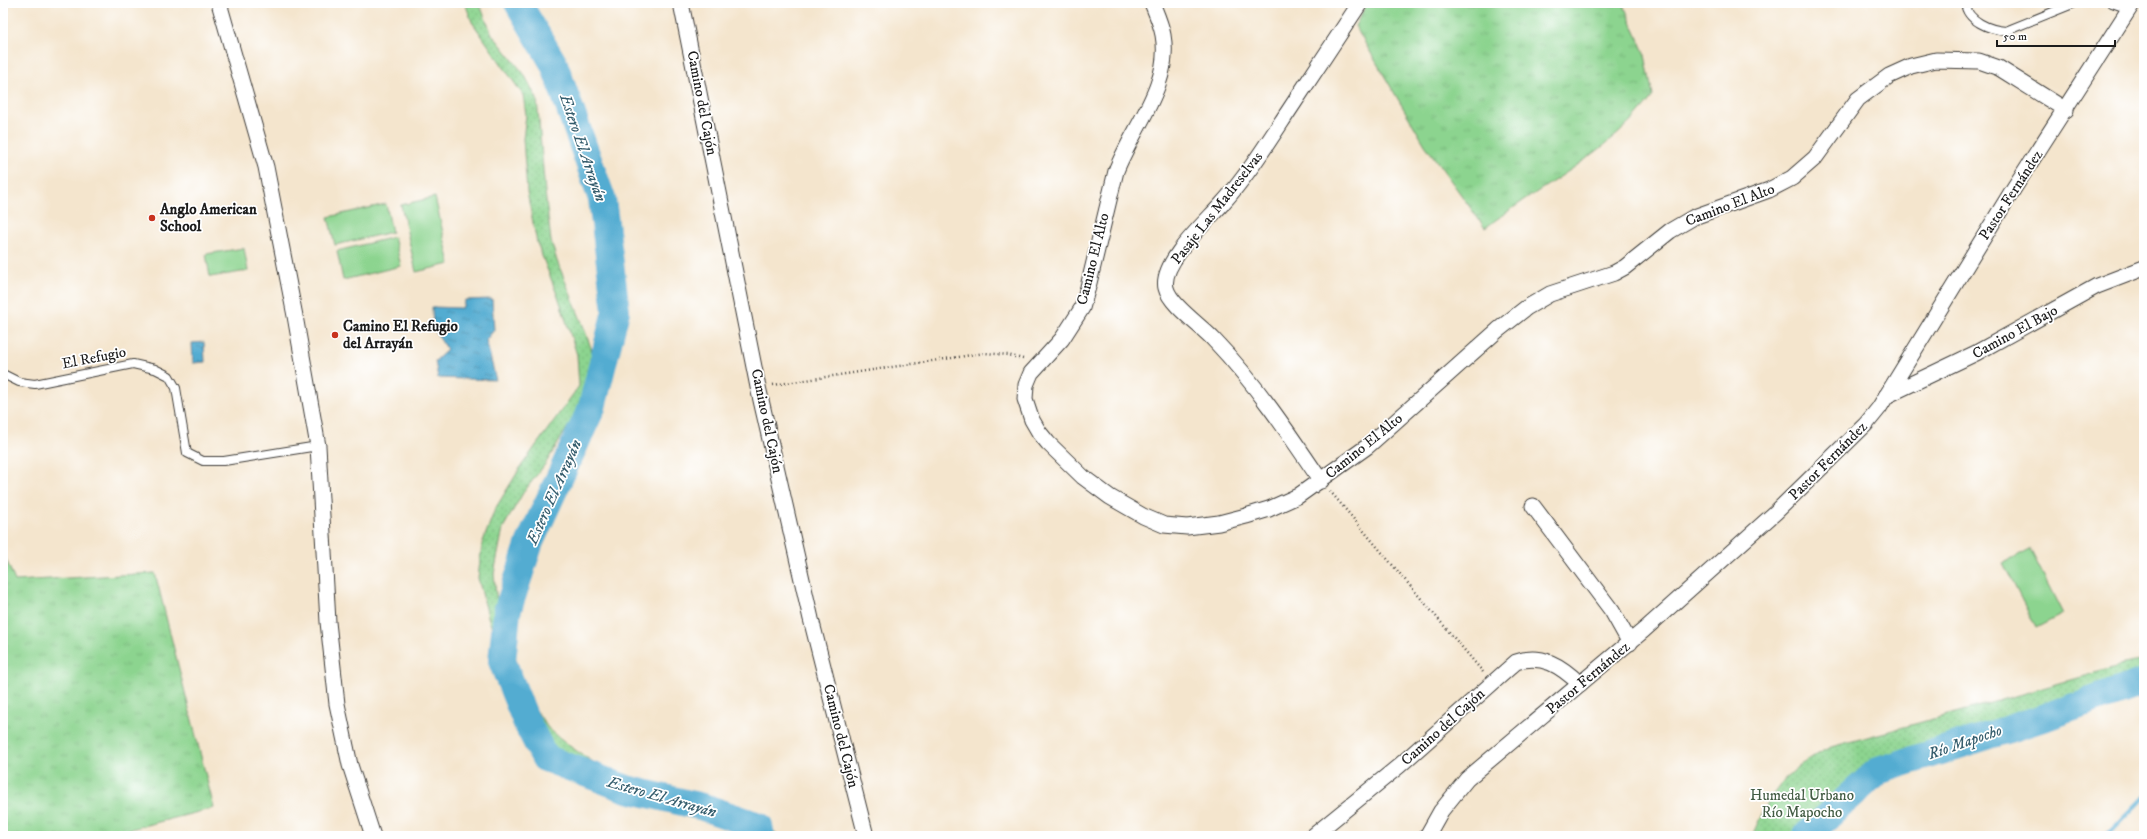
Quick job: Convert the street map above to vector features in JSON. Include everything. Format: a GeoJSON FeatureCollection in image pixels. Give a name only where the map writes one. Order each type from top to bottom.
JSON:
{"type":"FeatureCollection","features":[{"type":"Feature","properties":{"kind":"street"},"geometry":{"type":"LineString","coordinates":[[219,3],[266,166],[296,316],[318,446],[328,622],[333,675],[350,765],[373,836]]}},
{"type":"Feature","properties":{"kind":"street","name":"Camino del Cajón"},"geometry":{"type":"LineString","coordinates":[[681,3],[758,387],[811,619],[866,836]]}},
{"type":"Feature","properties":{"kind":"street","name":"Camino El Alto"},"geometry":{"type":"LineString","coordinates":[[1152,3],[1163,36],[1164,50],[1160,78],[1154,96],[1123,153],[1116,171],[1082,308],[1062,339],[1028,379],[1025,392],[1027,406],[1039,432],[1048,444],[1083,476],[1123,506],[1153,521],[1175,527],[1219,523],[1283,503],[1321,481],[1368,446],[1498,330],[1526,308],[1550,294],[1614,273],[1625,267],[1670,231],[1694,216],[1770,190],[1792,178],[1815,158],[1858,99],[1889,76],[1911,66],[1936,60],[1979,61],[1999,68],[2066,110]]}},
{"type":"Feature","properties":{"kind":"street","name":"Pasaje Las Madreselvas"},"geometry":{"type":"LineString","coordinates":[[1321,481],[1248,379],[1208,333],[1171,299],[1166,288],[1166,277],[1184,245],[1222,204],[1255,162],[1360,3]]}},
{"type":"Feature","properties":{"kind":"street","name":"Pastor Fernández"},"geometry":{"type":"LineString","coordinates":[[1427,836],[1441,811],[1467,779],[1630,643],[1760,526],[1866,424],[1879,408],[2014,188],[2066,110],[2131,6]]}},
{"type":"Feature","properties":{"kind":"street","name":"Camino El Bajo"},"geometry":{"type":"LineString","coordinates":[[1886,396],[1976,354],[2097,286],[2144,268]]}},
{"type":"Feature","properties":{"kind":"street"},"geometry":{"type":"LineString","coordinates":[[1533,506],[1612,611],[1630,643]]}},
{"type":"Feature","properties":{"kind":"street","name":"Camino del Cajón"},"geometry":{"type":"LineString","coordinates":[[1313,836],[1399,766],[1516,662],[1532,658],[1540,659],[1557,665],[1580,684]]}},
{"type":"Feature","properties":{"kind":"lane"},"geometry":{"type":"LineString","coordinates":[[1965,3],[1966,10],[1971,17],[1995,31],[2006,31],[2075,3]]}},
{"type":"Feature","properties":{"kind":"lane"},"geometry":{"type":"LineString","coordinates":[[2112,3],[2131,6]]}},
{"type":"Feature","properties":{"kind":"lane","name":"El Refugio"},"geometry":{"type":"LineString","coordinates":[[3,374],[19,382],[35,384],[133,364],[155,369],[169,376],[176,388],[187,453],[203,461],[224,461],[318,446]]}},
{"type":"Feature","properties":{"kind":"path"},"geometry":{"type":"LineString","coordinates":[[758,387],[985,354],[1008,355],[1038,366]]}},
{"type":"Feature","properties":{"kind":"path"},"geometry":{"type":"LineString","coordinates":[[1321,481],[1492,683]]}},
{"type":"Feature","properties":{"kind":"green space"},"geometry":{"type":"Polygon","coordinates":[[[465,3],[479,3],[492,34],[524,74],[537,99],[551,241],[557,261],[583,325],[596,362],[597,373],[586,397],[546,463],[523,493],[503,528],[494,574],[496,595],[520,672],[536,710],[548,728],[571,747],[593,762],[647,787],[717,800],[736,806],[756,814],[779,836],[761,836],[736,818],[689,811],[653,800],[572,763],[551,748],[528,725],[517,701],[489,620],[478,578],[482,544],[495,509],[522,465],[579,386],[577,355],[560,302],[537,243],[527,192],[523,139],[526,115],[523,95],[472,22],[465,3]]]}},
{"type":"Feature","properties":{"kind":"green space"},"geometry":{"type":"Polygon","coordinates":[[[1367,3],[1623,3],[1645,55],[1653,96],[1617,135],[1574,167],[1485,228],[1425,145],[1355,26],[1367,3]]]}},
{"type":"Feature","properties":{"kind":"green space"},"geometry":{"type":"Polygon","coordinates":[[[435,197],[450,264],[416,272],[401,205],[435,197]]]}},
{"type":"Feature","properties":{"kind":"green space"},"geometry":{"type":"Polygon","coordinates":[[[386,204],[392,232],[335,245],[328,217],[386,204]]]}},
{"type":"Feature","properties":{"kind":"green space"},"geometry":{"type":"Polygon","coordinates":[[[394,237],[401,266],[343,280],[337,251],[394,237]]]}},
{"type":"Feature","properties":{"kind":"green space"},"geometry":{"type":"Polygon","coordinates":[[[244,248],[248,271],[210,277],[206,254],[244,248]]]}},
{"type":"Feature","properties":{"kind":"green space"},"geometry":{"type":"Polygon","coordinates":[[[2030,549],[2063,614],[2036,628],[2003,563],[2030,549]]]}},
{"type":"Feature","properties":{"kind":"green space"},"geometry":{"type":"Polygon","coordinates":[[[3,552],[15,581],[155,573],[214,808],[119,832],[119,836],[3,836],[3,552]]]}},
{"type":"Feature","properties":{"kind":"green space","name":"Humedal Urbano Río Mapocho"},"geometry":{"type":"Polygon","coordinates":[[[2144,661],[2144,695],[2076,716],[1950,750],[1873,783],[1832,815],[1814,836],[1752,836],[1766,807],[1782,783],[1803,763],[1831,747],[2119,666],[2144,661]]]}},
{"type":"Feature","properties":{"kind":"water"},"geometry":{"type":"Polygon","coordinates":[[[492,299],[494,330],[486,340],[496,380],[438,378],[435,361],[447,350],[433,328],[432,307],[462,308],[465,300],[492,299]]]}},
{"type":"Feature","properties":{"kind":"water"},"geometry":{"type":"Polygon","coordinates":[[[204,342],[205,362],[193,363],[192,343],[204,342]]]}},
{"type":"Feature","properties":{"kind":"waterway","name":"Estero El Arrayán"},"geometry":{"type":"LineString","coordinates":[[518,3],[554,64],[602,199],[616,311],[592,407],[530,542],[507,612],[502,661],[526,721],[545,758],[627,789],[703,807],[759,826],[761,836]]}},
{"type":"Feature","properties":{"kind":"waterway","name":"Río Mapocho"},"geometry":{"type":"LineString","coordinates":[[1806,836],[1878,771],[2046,717],[2144,682]]}},
{"type":"Feature","properties":{"kind":"waterway"},"geometry":{"type":"LineString","coordinates":[[2106,836],[2144,797]]}},
{"type":"Feature","properties":{"kind":"place","name":"Anglo American School"},"geometry":{"type":"Point","coordinates":[152,218]}},
{"type":"Feature","properties":{"kind":"place","name":"Camino El Refugio del Arrayán"},"geometry":{"type":"Point","coordinates":[335,335]}}]}
